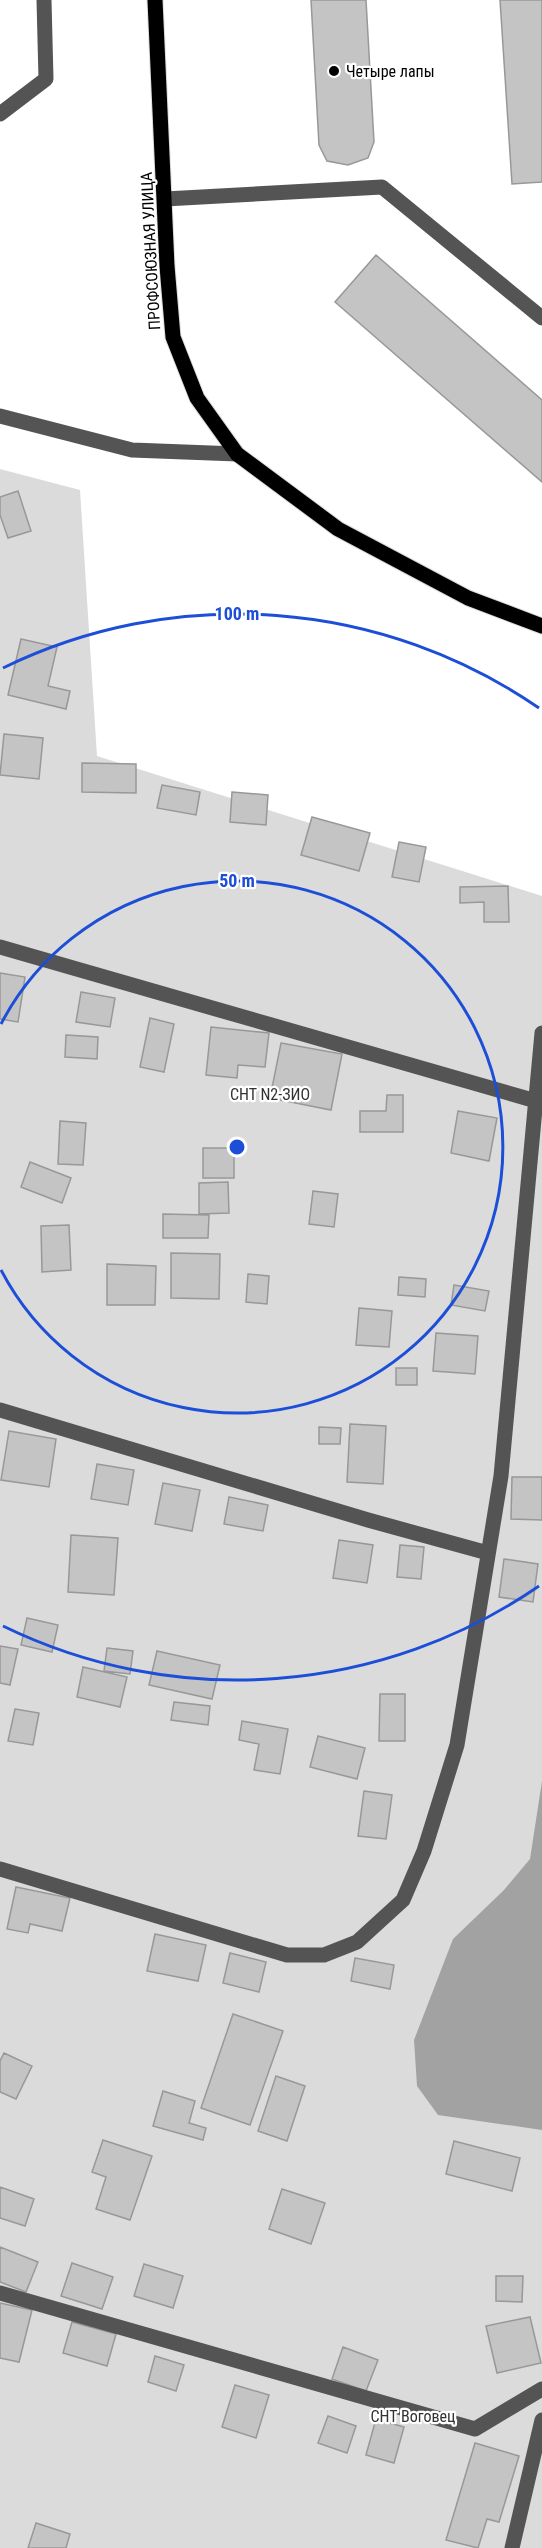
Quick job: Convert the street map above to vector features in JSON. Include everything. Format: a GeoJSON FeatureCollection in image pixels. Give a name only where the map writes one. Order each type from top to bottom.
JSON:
{"type":"FeatureCollection","features":[{"type":"Feature","properties":{"kind":"main road","name":"ПРОФСОЮЗНАЯ УЛИЦА"},"geometry":{"type":"LineString","coordinates":[[155,0],[167,266],[173,337],[197,398],[237,454],[338,529],[468,598],[542,626]]}},
{"type":"Feature","properties":{"kind":"street"},"geometry":{"type":"LineString","coordinates":[[0,114],[46,80],[44,0]]}},
{"type":"Feature","properties":{"kind":"street"},"geometry":{"type":"LineString","coordinates":[[165,199],[382,187],[542,318]]}},
{"type":"Feature","properties":{"kind":"street"},"geometry":{"type":"LineString","coordinates":[[0,416],[132,450],[237,454]]}},
{"type":"Feature","properties":{"kind":"street"},"geometry":{"type":"LineString","coordinates":[[0,947],[536,1101]]}},
{"type":"Feature","properties":{"kind":"street"},"geometry":{"type":"LineString","coordinates":[[0,1869],[287,1955],[324,1955],[357,1942],[402,1900],[424,1851],[457,1745],[501,1476],[542,1033]]}},
{"type":"Feature","properties":{"kind":"street"},"geometry":{"type":"LineString","coordinates":[[0,1410],[357,1517],[488,1553]]}},
{"type":"Feature","properties":{"kind":"street"},"geometry":{"type":"LineString","coordinates":[[0,2293],[475,2429],[542,2389]]}},
{"type":"Feature","properties":{"kind":"street"},"geometry":{"type":"LineString","coordinates":[[512,2548],[542,2420]]}},
{"type":"Feature","properties":{"kind":"green space","name":"СНТ N2-ЗИО"},"geometry":{"type":"Polygon","coordinates":[[[0,469],[80,490],[97,756],[542,896],[542,2548],[0,2548],[0,469]]]}},
{"type":"Feature","properties":{"kind":"shaded area"},"geometry":{"type":"Polygon","coordinates":[[[542,1781],[542,2130],[438,2115],[417,2086],[414,2040],[453,1939],[504,1890],[530,1859],[542,1781]]]}},
{"type":"Feature","properties":{"kind":"building"},"geometry":{"type":"Polygon","coordinates":[[[311,0],[366,0],[374,142],[368,158],[348,165],[327,161],[319,145],[311,0]]]}},
{"type":"Feature","properties":{"kind":"building"},"geometry":{"type":"Polygon","coordinates":[[[500,0],[542,0],[542,182],[512,184],[500,0]]]}},
{"type":"Feature","properties":{"kind":"building"},"geometry":{"type":"Polygon","coordinates":[[[376,255],[542,400],[542,482],[335,302],[376,255]]]}},
{"type":"Feature","properties":{"kind":"building"},"geometry":{"type":"Polygon","coordinates":[[[18,491],[31,531],[8,538],[0,515],[0,497],[18,491]]]}},
{"type":"Feature","properties":{"kind":"building"},"geometry":{"type":"Polygon","coordinates":[[[21,639],[57,647],[48,686],[70,691],[66,709],[8,695],[21,639]]]}},
{"type":"Feature","properties":{"kind":"building"},"geometry":{"type":"Polygon","coordinates":[[[4,734],[43,738],[39,779],[0,775],[4,734]]]}},
{"type":"Feature","properties":{"kind":"building"},"geometry":{"type":"Polygon","coordinates":[[[82,763],[136,764],[136,793],[82,792],[82,763]]]}},
{"type":"Feature","properties":{"kind":"building"},"geometry":{"type":"Polygon","coordinates":[[[162,785],[200,792],[196,815],[157,808],[162,785]]]}},
{"type":"Feature","properties":{"kind":"building"},"geometry":{"type":"Polygon","coordinates":[[[232,792],[268,795],[266,825],[230,822],[232,792]]]}},
{"type":"Feature","properties":{"kind":"building"},"geometry":{"type":"Polygon","coordinates":[[[312,817],[370,833],[359,871],[301,855],[312,817]]]}},
{"type":"Feature","properties":{"kind":"building"},"geometry":{"type":"Polygon","coordinates":[[[399,842],[426,847],[419,882],[392,877],[399,842]]]}},
{"type":"Feature","properties":{"kind":"building"},"geometry":{"type":"Polygon","coordinates":[[[508,886],[509,922],[484,922],[484,902],[460,903],[460,887],[508,886]]]}},
{"type":"Feature","properties":{"kind":"building"},"geometry":{"type":"Polygon","coordinates":[[[0,973],[25,977],[18,1022],[0,1019],[0,973]]]}},
{"type":"Feature","properties":{"kind":"building"},"geometry":{"type":"Polygon","coordinates":[[[81,992],[115,998],[110,1027],[76,1022],[81,992]]]}},
{"type":"Feature","properties":{"kind":"building"},"geometry":{"type":"Polygon","coordinates":[[[150,1018],[174,1024],[164,1072],[140,1067],[150,1018]]]}},
{"type":"Feature","properties":{"kind":"building"},"geometry":{"type":"Polygon","coordinates":[[[211,1027],[269,1033],[265,1067],[238,1065],[237,1078],[206,1075],[211,1027]]]}},
{"type":"Feature","properties":{"kind":"building"},"geometry":{"type":"Polygon","coordinates":[[[66,1035],[98,1037],[97,1059],[65,1057],[66,1035]]]}},
{"type":"Feature","properties":{"kind":"building"},"geometry":{"type":"Polygon","coordinates":[[[281,1043],[342,1054],[331,1110],[270,1098],[281,1043]]]}},
{"type":"Feature","properties":{"kind":"building"},"geometry":{"type":"Polygon","coordinates":[[[387,1095],[403,1095],[403,1132],[360,1132],[360,1111],[386,1111],[387,1095]]]}},
{"type":"Feature","properties":{"kind":"building"},"geometry":{"type":"Polygon","coordinates":[[[458,1111],[497,1118],[489,1161],[451,1153],[458,1111]]]}},
{"type":"Feature","properties":{"kind":"building"},"geometry":{"type":"Polygon","coordinates":[[[60,1121],[86,1123],[83,1165],[58,1164],[60,1121]]]}},
{"type":"Feature","properties":{"kind":"building"},"geometry":{"type":"Polygon","coordinates":[[[203,1148],[234,1148],[234,1178],[203,1178],[203,1148]]]}},
{"type":"Feature","properties":{"kind":"building"},"geometry":{"type":"Polygon","coordinates":[[[30,1162],[71,1178],[62,1203],[21,1187],[30,1162]]]}},
{"type":"Feature","properties":{"kind":"building"},"geometry":{"type":"Polygon","coordinates":[[[228,1182],[229,1213],[199,1214],[199,1183],[228,1182]]]}},
{"type":"Feature","properties":{"kind":"building"},"geometry":{"type":"Polygon","coordinates":[[[313,1191],[338,1194],[334,1227],[309,1224],[313,1191]]]}},
{"type":"Feature","properties":{"kind":"building"},"geometry":{"type":"Polygon","coordinates":[[[163,1214],[209,1215],[208,1238],[163,1238],[163,1214]]]}},
{"type":"Feature","properties":{"kind":"building"},"geometry":{"type":"Polygon","coordinates":[[[69,1225],[71,1270],[42,1272],[41,1226],[69,1225]]]}},
{"type":"Feature","properties":{"kind":"building"},"geometry":{"type":"Polygon","coordinates":[[[171,1253],[220,1254],[219,1299],[171,1298],[171,1253]]]}},
{"type":"Feature","properties":{"kind":"building"},"geometry":{"type":"Polygon","coordinates":[[[107,1264],[156,1266],[155,1305],[107,1305],[107,1264]]]}},
{"type":"Feature","properties":{"kind":"building"},"geometry":{"type":"Polygon","coordinates":[[[248,1274],[269,1276],[267,1304],[246,1302],[248,1274]]]}},
{"type":"Feature","properties":{"kind":"building"},"geometry":{"type":"Polygon","coordinates":[[[399,1277],[426,1279],[425,1297],[398,1295],[399,1277]]]}},
{"type":"Feature","properties":{"kind":"building"},"geometry":{"type":"Polygon","coordinates":[[[454,1285],[489,1291],[485,1311],[451,1305],[454,1285]]]}},
{"type":"Feature","properties":{"kind":"building"},"geometry":{"type":"Polygon","coordinates":[[[359,1308],[392,1311],[389,1347],[356,1345],[359,1308]]]}},
{"type":"Feature","properties":{"kind":"building"},"geometry":{"type":"Polygon","coordinates":[[[436,1333],[478,1336],[475,1374],[433,1371],[436,1333]]]}},
{"type":"Feature","properties":{"kind":"building"},"geometry":{"type":"Polygon","coordinates":[[[396,1368],[417,1368],[417,1385],[396,1385],[396,1368]]]}},
{"type":"Feature","properties":{"kind":"building"},"geometry":{"type":"Polygon","coordinates":[[[350,1424],[386,1426],[383,1484],[347,1482],[350,1424]]]}},
{"type":"Feature","properties":{"kind":"building"},"geometry":{"type":"Polygon","coordinates":[[[319,1427],[341,1428],[340,1444],[319,1444],[319,1427]]]}},
{"type":"Feature","properties":{"kind":"building"},"geometry":{"type":"Polygon","coordinates":[[[9,1431],[56,1439],[49,1487],[1,1480],[9,1431]]]}},
{"type":"Feature","properties":{"kind":"building"},"geometry":{"type":"Polygon","coordinates":[[[97,1464],[134,1470],[128,1505],[91,1499],[97,1464]]]}},
{"type":"Feature","properties":{"kind":"building"},"geometry":{"type":"Polygon","coordinates":[[[512,1477],[542,1477],[542,1520],[511,1519],[512,1477]]]}},
{"type":"Feature","properties":{"kind":"building"},"geometry":{"type":"Polygon","coordinates":[[[163,1483],[200,1490],[192,1531],[155,1524],[163,1483]]]}},
{"type":"Feature","properties":{"kind":"building"},"geometry":{"type":"Polygon","coordinates":[[[229,1497],[268,1505],[263,1531],[224,1524],[229,1497]]]}},
{"type":"Feature","properties":{"kind":"building"},"geometry":{"type":"Polygon","coordinates":[[[71,1535],[118,1538],[114,1595],[68,1592],[71,1535]]]}},
{"type":"Feature","properties":{"kind":"building"},"geometry":{"type":"Polygon","coordinates":[[[339,1540],[373,1545],[367,1583],[333,1578],[339,1540]]]}},
{"type":"Feature","properties":{"kind":"building"},"geometry":{"type":"Polygon","coordinates":[[[400,1545],[424,1547],[421,1579],[397,1577],[400,1545]]]}},
{"type":"Feature","properties":{"kind":"building"},"geometry":{"type":"Polygon","coordinates":[[[504,1559],[538,1564],[533,1602],[499,1597],[504,1559]]]}},
{"type":"Feature","properties":{"kind":"building"},"geometry":{"type":"Polygon","coordinates":[[[27,1618],[58,1625],[52,1652],[21,1645],[27,1618]]]}},
{"type":"Feature","properties":{"kind":"building"},"geometry":{"type":"Polygon","coordinates":[[[0,1646],[18,1649],[10,1685],[0,1683],[0,1646]]]}},
{"type":"Feature","properties":{"kind":"building"},"geometry":{"type":"Polygon","coordinates":[[[107,1648],[133,1651],[130,1674],[104,1671],[107,1648]]]}},
{"type":"Feature","properties":{"kind":"building"},"geometry":{"type":"Polygon","coordinates":[[[157,1651],[220,1665],[212,1699],[149,1685],[157,1651]]]}},
{"type":"Feature","properties":{"kind":"building"},"geometry":{"type":"Polygon","coordinates":[[[83,1667],[127,1677],[120,1707],[77,1697],[83,1667]]]}},
{"type":"Feature","properties":{"kind":"building"},"geometry":{"type":"Polygon","coordinates":[[[380,1694],[405,1694],[405,1741],[379,1741],[380,1694]]]}},
{"type":"Feature","properties":{"kind":"building"},"geometry":{"type":"Polygon","coordinates":[[[174,1702],[210,1706],[208,1725],[171,1720],[174,1702]]]}},
{"type":"Feature","properties":{"kind":"building"},"geometry":{"type":"Polygon","coordinates":[[[15,1709],[39,1713],[33,1745],[8,1741],[15,1709]]]}},
{"type":"Feature","properties":{"kind":"building"},"geometry":{"type":"Polygon","coordinates":[[[242,1721],[288,1729],[280,1774],[254,1770],[259,1744],[239,1740],[242,1721]]]}},
{"type":"Feature","properties":{"kind":"building"},"geometry":{"type":"Polygon","coordinates":[[[318,1736],[365,1748],[357,1779],[310,1767],[318,1736]]]}},
{"type":"Feature","properties":{"kind":"building"},"geometry":{"type":"Polygon","coordinates":[[[364,1791],[392,1795],[386,1839],[358,1836],[364,1791]]]}},
{"type":"Feature","properties":{"kind":"building"},"geometry":{"type":"Polygon","coordinates":[[[16,1887],[70,1898],[62,1931],[30,1924],[28,1933],[7,1929],[16,1887]]]}},
{"type":"Feature","properties":{"kind":"building"},"geometry":{"type":"Polygon","coordinates":[[[155,1934],[206,1945],[198,1981],[147,1971],[155,1934]]]}},
{"type":"Feature","properties":{"kind":"building"},"geometry":{"type":"Polygon","coordinates":[[[230,1953],[266,1962],[259,1992],[223,1983],[230,1953]]]}},
{"type":"Feature","properties":{"kind":"building"},"geometry":{"type":"Polygon","coordinates":[[[355,1958],[394,1965],[390,1989],[351,1981],[355,1958]]]}},
{"type":"Feature","properties":{"kind":"building"},"geometry":{"type":"Polygon","coordinates":[[[233,2014],[283,2031],[250,2125],[201,2108],[233,2014]]]}},
{"type":"Feature","properties":{"kind":"building"},"geometry":{"type":"Polygon","coordinates":[[[4,2053],[32,2066],[16,2099],[0,2092],[0,2061],[4,2053]]]}},
{"type":"Feature","properties":{"kind":"building"},"geometry":{"type":"Polygon","coordinates":[[[276,2076],[305,2086],[287,2141],[258,2131],[276,2076]]]}},
{"type":"Feature","properties":{"kind":"building"},"geometry":{"type":"Polygon","coordinates":[[[163,2091],[195,2101],[189,2123],[206,2128],[203,2140],[153,2126],[163,2091]]]}},
{"type":"Feature","properties":{"kind":"building"},"geometry":{"type":"Polygon","coordinates":[[[103,2140],[152,2156],[130,2220],[96,2209],[106,2177],[92,2172],[103,2140]]]}},
{"type":"Feature","properties":{"kind":"building"},"geometry":{"type":"Polygon","coordinates":[[[454,2141],[520,2158],[512,2191],[446,2174],[454,2141]]]}},
{"type":"Feature","properties":{"kind":"building"},"geometry":{"type":"Polygon","coordinates":[[[0,2187],[34,2199],[25,2226],[0,2218],[0,2187]]]}},
{"type":"Feature","properties":{"kind":"building"},"geometry":{"type":"Polygon","coordinates":[[[282,2189],[325,2203],[311,2244],[269,2229],[282,2189]]]}},
{"type":"Feature","properties":{"kind":"building"},"geometry":{"type":"Polygon","coordinates":[[[0,2247],[38,2262],[26,2292],[0,2282],[0,2247]]]}},
{"type":"Feature","properties":{"kind":"building"},"geometry":{"type":"Polygon","coordinates":[[[72,2263],[113,2277],[102,2309],[61,2296],[72,2263]]]}},
{"type":"Feature","properties":{"kind":"building"},"geometry":{"type":"Polygon","coordinates":[[[144,2264],[183,2276],[173,2308],[134,2296],[144,2264]]]}},
{"type":"Feature","properties":{"kind":"building"},"geometry":{"type":"Polygon","coordinates":[[[496,2276],[523,2276],[522,2302],[496,2301],[496,2276]]]}},
{"type":"Feature","properties":{"kind":"building"},"geometry":{"type":"Polygon","coordinates":[[[0,2303],[32,2310],[19,2362],[0,2358],[0,2303]]]}},
{"type":"Feature","properties":{"kind":"building"},"geometry":{"type":"Polygon","coordinates":[[[530,2317],[541,2363],[497,2373],[486,2326],[530,2317]]]}},
{"type":"Feature","properties":{"kind":"building"},"geometry":{"type":"Polygon","coordinates":[[[72,2322],[116,2334],[107,2366],[63,2353],[72,2322]]]}},
{"type":"Feature","properties":{"kind":"building"},"geometry":{"type":"Polygon","coordinates":[[[343,2347],[378,2360],[366,2391],[332,2379],[343,2347]]]}},
{"type":"Feature","properties":{"kind":"building"},"geometry":{"type":"Polygon","coordinates":[[[155,2356],[184,2365],[176,2391],[148,2382],[155,2356]]]}},
{"type":"Feature","properties":{"kind":"building"},"geometry":{"type":"Polygon","coordinates":[[[235,2385],[269,2395],[256,2438],[222,2427],[235,2385]]]}},
{"type":"Feature","properties":{"kind":"building"},"geometry":{"type":"Polygon","coordinates":[[[328,2416],[356,2426],[347,2453],[318,2443],[328,2416]]]}},
{"type":"Feature","properties":{"kind":"building"},"geometry":{"type":"Polygon","coordinates":[[[376,2419],[404,2427],[394,2463],[366,2455],[376,2419]]]}},
{"type":"Feature","properties":{"kind":"building"},"geometry":{"type":"Polygon","coordinates":[[[475,2443],[519,2456],[499,2522],[487,2519],[478,2548],[446,2540],[475,2443]]]}},
{"type":"Feature","properties":{"kind":"building"},"geometry":{"type":"Polygon","coordinates":[[[36,2523],[70,2534],[66,2548],[28,2548],[36,2523]]]}},
{"type":"Feature","properties":{"kind":"place","name":"Четыре лапы"},"geometry":{"type":"Point","coordinates":[334,71]}},
{"type":"Feature","properties":{"kind":"park label","name":"СНТ Воговец"},"geometry":{"type":"Point","coordinates":[413,2416]}}]}
